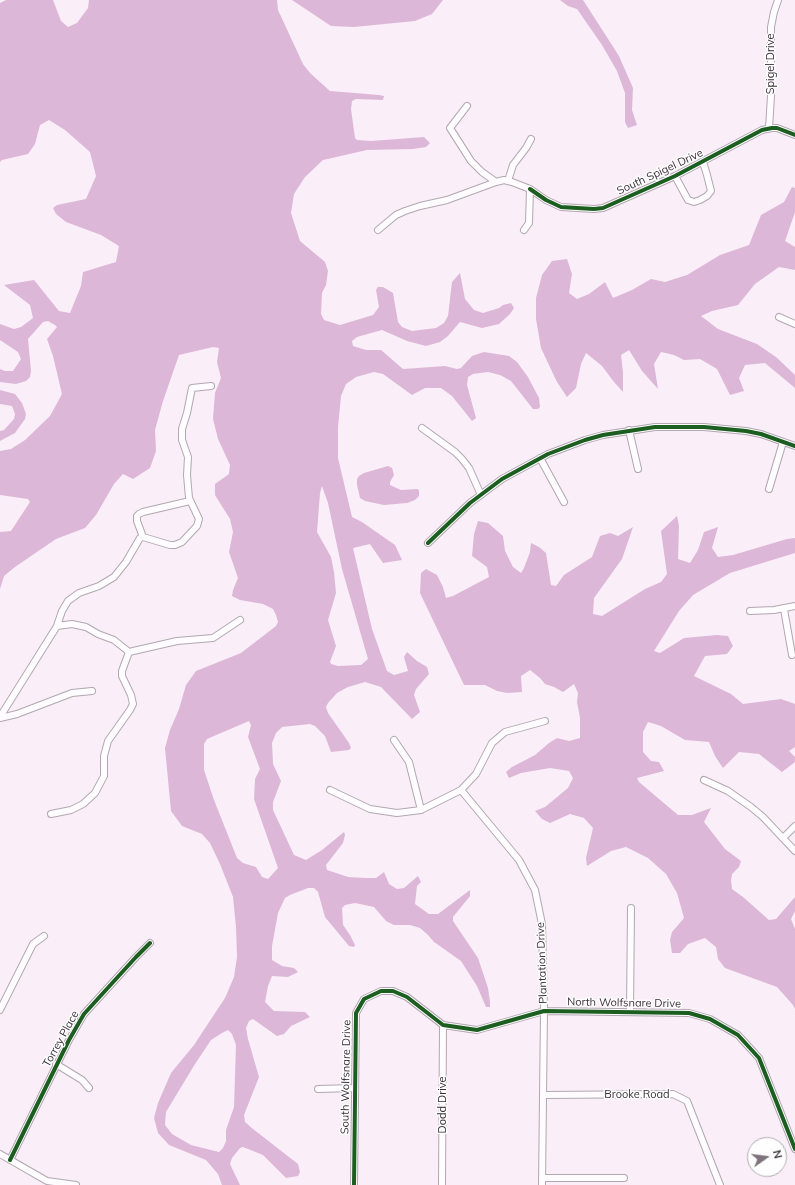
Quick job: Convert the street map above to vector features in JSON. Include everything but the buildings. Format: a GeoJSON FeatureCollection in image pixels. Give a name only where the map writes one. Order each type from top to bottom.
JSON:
{"type":"FeatureCollection","features":[{"type":"Feature","properties":{"kind":"street","name":"Spigel Drive"},"geometry":{"type":"LineString","coordinates":[[769,128],[771,96],[770,27],[778,0]]}},
{"type":"Feature","properties":{"kind":"street"},"geometry":{"type":"LineString","coordinates":[[468,106],[450,128],[471,161],[482,172],[496,182]]}},
{"type":"Feature","properties":{"kind":"street"},"geometry":{"type":"LineString","coordinates":[[769,128],[784,130],[795,135]]}},
{"type":"Feature","properties":{"kind":"street","name":"South Spigel Drive"},"geometry":{"type":"LineString","coordinates":[[378,230],[396,215],[405,211],[447,200],[496,182],[508,181],[521,185],[561,207],[594,209],[610,205],[675,176],[769,128]]}},
{"type":"Feature","properties":{"kind":"street"},"geometry":{"type":"LineString","coordinates":[[508,181],[513,165],[531,139]]}},
{"type":"Feature","properties":{"kind":"street"},"geometry":{"type":"LineString","coordinates":[[675,176],[688,200],[694,202],[700,200],[707,196],[710,191],[703,162]]}},
{"type":"Feature","properties":{"kind":"street"},"geometry":{"type":"LineString","coordinates":[[524,230],[529,223],[530,189]]}},
{"type":"Feature","properties":{"kind":"street"},"geometry":{"type":"LineString","coordinates":[[779,317],[795,324]]}},
{"type":"Feature","properties":{"kind":"street"},"geometry":{"type":"LineString","coordinates":[[143,537],[170,545],[175,545],[182,542],[198,526],[199,523],[197,514],[190,501],[188,457],[182,440],[182,429],[192,388],[211,386]]}},
{"type":"Feature","properties":{"kind":"street"},"geometry":{"type":"LineString","coordinates":[[428,543],[470,504],[502,479],[540,458],[564,447],[585,440],[628,430],[654,427],[704,427],[746,431],[795,446]]}},
{"type":"Feature","properties":{"kind":"street"},"geometry":{"type":"LineString","coordinates":[[422,428],[455,452],[462,459],[481,495]]}},
{"type":"Feature","properties":{"kind":"street"},"geometry":{"type":"LineString","coordinates":[[628,430],[638,469]]}},
{"type":"Feature","properties":{"kind":"street"},"geometry":{"type":"LineString","coordinates":[[769,489],[783,442]]}},
{"type":"Feature","properties":{"kind":"street"},"geometry":{"type":"LineString","coordinates":[[540,458],[564,502]]}},
{"type":"Feature","properties":{"kind":"street"},"geometry":{"type":"LineString","coordinates":[[143,537],[137,521],[137,516],[139,514],[190,501]]}},
{"type":"Feature","properties":{"kind":"street"},"geometry":{"type":"LineString","coordinates":[[0,717],[57,626],[62,611],[68,601],[79,593],[99,586],[114,577],[126,562],[140,538],[143,537]]}},
{"type":"Feature","properties":{"kind":"street"},"geometry":{"type":"LineString","coordinates":[[750,611],[784,609],[795,606]]}},
{"type":"Feature","properties":{"kind":"street"},"geometry":{"type":"LineString","coordinates":[[784,609],[792,655]]}},
{"type":"Feature","properties":{"kind":"street"},"geometry":{"type":"LineString","coordinates":[[129,652],[177,641],[213,638],[240,620]]}},
{"type":"Feature","properties":{"kind":"street"},"geometry":{"type":"LineString","coordinates":[[57,626],[72,624],[86,627],[98,634],[114,640],[129,652]]}},
{"type":"Feature","properties":{"kind":"street"},"geometry":{"type":"LineString","coordinates":[[51,814],[71,810],[83,804],[95,793],[104,776],[104,756],[108,741],[130,710],[132,704],[131,695],[122,676],[122,671],[129,652]]}},
{"type":"Feature","properties":{"kind":"street"},"geometry":{"type":"LineString","coordinates":[[0,717],[17,714],[72,693],[92,691]]}},
{"type":"Feature","properties":{"kind":"street"},"geometry":{"type":"LineString","coordinates":[[330,790],[370,809],[397,813],[420,810],[461,790],[476,774],[492,743],[506,732],[545,722]]}},
{"type":"Feature","properties":{"kind":"street"},"geometry":{"type":"LineString","coordinates":[[394,740],[409,762],[420,810]]}},
{"type":"Feature","properties":{"kind":"street"},"geometry":{"type":"LineString","coordinates":[[704,780],[739,798],[763,817],[795,851]]}},
{"type":"Feature","properties":{"kind":"street","name":"Plantation Drive"},"geometry":{"type":"LineString","coordinates":[[461,790],[519,860],[535,890],[542,924],[544,1011],[542,1182]]}},
{"type":"Feature","properties":{"kind":"street"},"geometry":{"type":"LineString","coordinates":[[783,838],[795,826]]}},
{"type":"Feature","properties":{"kind":"street"},"geometry":{"type":"LineString","coordinates":[[630,1012],[631,908]]}},
{"type":"Feature","properties":{"kind":"street"},"geometry":{"type":"LineString","coordinates":[[0,1010],[33,944],[44,936]]}},
{"type":"Feature","properties":{"kind":"street","name":"Torrey Place"},"geometry":{"type":"LineString","coordinates":[[10,1160],[56,1064],[84,1014],[136,956],[150,943]]}},
{"type":"Feature","properties":{"kind":"street","name":"South Wolfsnare Drive"},"geometry":{"type":"LineString","coordinates":[[354,1185],[356,1014],[364,998],[381,991],[393,991],[407,997],[443,1025],[477,1030],[544,1011]]}},
{"type":"Feature","properties":{"kind":"street","name":"North Wolfsnare Drive"},"geometry":{"type":"LineString","coordinates":[[544,1011],[689,1013],[710,1019],[738,1035],[759,1058],[795,1149]]}},
{"type":"Feature","properties":{"kind":"street","name":"Dodd Drive"},"geometry":{"type":"LineString","coordinates":[[442,1185],[443,1025]]}},
{"type":"Feature","properties":{"kind":"street"},"geometry":{"type":"LineString","coordinates":[[56,1064],[82,1080],[89,1088]]}},
{"type":"Feature","properties":{"kind":"street"},"geometry":{"type":"LineString","coordinates":[[318,1089],[354,1088]]}},
{"type":"Feature","properties":{"kind":"street","name":"Brooke Road"},"geometry":{"type":"LineString","coordinates":[[543,1095],[673,1094],[687,1101],[720,1185]]}},
{"type":"Feature","properties":{"kind":"street"},"geometry":{"type":"LineString","coordinates":[[0,1154],[47,1181],[76,1185]]}},
{"type":"Feature","properties":{"kind":"street"},"geometry":{"type":"LineString","coordinates":[[542,1182],[624,1178]]}},
{"type":"Feature","properties":{"kind":"shaded area"},"geometry":{"type":"Polygon","coordinates":[[[6,0],[53,0],[61,21],[68,27],[77,23],[88,8],[89,0],[277,0],[278,10],[303,64],[310,73],[330,91],[384,96],[383,100],[356,99],[352,101],[351,109],[355,138],[357,140],[371,141],[424,137],[430,143],[426,147],[413,149],[367,150],[323,160],[305,177],[294,194],[291,213],[300,241],[325,262],[328,271],[326,285],[322,293],[321,314],[324,320],[340,325],[373,315],[379,307],[376,290],[378,287],[383,287],[393,293],[398,322],[402,327],[412,331],[436,328],[444,323],[448,316],[452,282],[460,273],[465,299],[474,310],[483,313],[511,303],[514,308],[510,314],[499,324],[482,328],[460,322],[448,336],[440,342],[426,346],[407,341],[382,330],[357,337],[352,341],[353,346],[366,350],[381,350],[403,369],[445,366],[457,369],[461,368],[472,356],[484,352],[509,356],[517,362],[528,377],[539,398],[540,407],[538,409],[533,409],[511,381],[500,375],[488,372],[473,374],[468,377],[467,385],[476,418],[472,421],[452,396],[441,388],[425,388],[412,395],[383,374],[374,372],[356,377],[346,384],[341,396],[338,427],[338,458],[352,517],[362,522],[395,545],[402,560],[383,563],[370,544],[353,548],[372,629],[387,671],[394,675],[408,671],[404,657],[407,652],[427,667],[429,674],[416,689],[414,695],[420,712],[412,719],[381,687],[365,682],[348,687],[337,693],[326,707],[328,713],[349,743],[351,748],[349,750],[331,752],[325,736],[315,726],[310,724],[282,727],[276,733],[272,743],[273,764],[281,781],[273,802],[273,810],[294,855],[306,860],[322,850],[344,832],[345,835],[343,843],[326,865],[327,870],[348,877],[367,878],[376,878],[384,872],[389,884],[397,889],[404,888],[418,876],[421,882],[417,886],[415,904],[429,914],[438,914],[470,890],[470,896],[453,917],[453,921],[478,958],[488,988],[490,1007],[486,1007],[477,986],[461,961],[434,942],[420,928],[410,925],[394,925],[386,921],[374,907],[355,903],[345,905],[342,908],[343,925],[355,945],[354,947],[349,946],[325,917],[318,892],[314,888],[308,888],[285,898],[278,913],[272,946],[272,960],[282,966],[294,968],[298,972],[288,977],[272,976],[268,986],[265,1002],[274,1011],[305,1012],[310,1017],[291,1026],[284,1034],[277,1036],[253,1019],[249,1021],[246,1028],[259,1077],[244,1115],[245,1122],[298,1164],[300,1172],[298,1176],[286,1178],[263,1155],[243,1147],[240,1148],[232,1158],[230,1164],[240,1185],[222,1185],[218,1174],[206,1160],[169,1145],[158,1133],[154,1118],[158,1103],[171,1073],[194,1045],[225,998],[234,977],[237,957],[233,897],[210,843],[202,834],[182,826],[171,811],[165,748],[186,685],[196,671],[241,653],[276,626],[278,622],[273,609],[263,604],[240,600],[232,596],[238,578],[229,552],[233,532],[230,519],[215,495],[215,484],[229,474],[230,465],[218,439],[213,419],[215,393],[221,378],[217,362],[219,348],[213,347],[179,355],[163,401],[155,430],[156,451],[150,468],[133,479],[123,474],[114,484],[96,515],[85,528],[56,539],[15,567],[4,576],[0,589],[0,532],[11,531],[30,502],[28,499],[0,495],[0,451],[11,449],[25,440],[50,416],[62,394],[53,356],[47,339],[57,327],[48,321],[43,322],[28,339],[31,371],[30,377],[26,381],[16,384],[0,382],[0,369],[5,371],[13,371],[21,359],[18,352],[0,340],[0,324],[14,329],[21,327],[33,318],[30,305],[4,285],[34,280],[59,311],[70,313],[81,286],[83,272],[116,262],[119,246],[101,235],[66,222],[56,214],[53,208],[57,205],[86,199],[96,176],[90,152],[65,130],[49,120],[40,125],[35,144],[28,154],[2,160],[0,162],[0,3],[6,0]],[[322,486],[320,493],[317,532],[331,557],[336,593],[328,620],[336,646],[330,662],[331,664],[338,666],[361,665],[368,659],[342,569],[328,503],[322,486]],[[249,721],[207,739],[204,744],[204,770],[237,858],[243,863],[256,867],[262,877],[268,879],[278,868],[254,799],[255,779],[260,769],[248,737],[251,725],[249,721]],[[228,1030],[211,1040],[195,1064],[166,1112],[165,1125],[172,1134],[191,1145],[219,1152],[223,1148],[226,1141],[226,1130],[234,1107],[236,1045],[232,1034],[228,1030]]]}},
{"type":"Feature","properties":{"kind":"shaded area"},"geometry":{"type":"Polygon","coordinates":[[[292,0],[443,0],[432,14],[415,21],[354,27],[331,26],[292,0]]]}},
{"type":"Feature","properties":{"kind":"shaded area"},"geometry":{"type":"Polygon","coordinates":[[[560,0],[583,0],[619,56],[633,88],[632,110],[637,125],[628,128],[625,122],[625,93],[617,71],[602,45],[577,9],[568,6],[560,0]]]}},
{"type":"Feature","properties":{"kind":"shaded area"},"geometry":{"type":"Polygon","coordinates":[[[792,187],[795,188],[795,212],[785,241],[795,247],[795,270],[779,267],[755,284],[738,305],[712,311],[701,316],[718,329],[757,344],[776,357],[795,375],[795,388],[765,363],[745,365],[739,378],[744,391],[730,395],[717,369],[700,359],[684,360],[674,355],[661,352],[654,364],[658,389],[642,371],[629,350],[621,355],[623,392],[602,366],[586,353],[581,364],[576,388],[567,397],[557,382],[541,348],[536,319],[536,298],[542,275],[552,261],[567,259],[572,274],[569,293],[577,299],[589,294],[605,282],[613,298],[632,290],[651,279],[665,282],[687,275],[720,255],[749,245],[761,215],[784,202],[792,187]]]}},
{"type":"Feature","properties":{"kind":"shaded area"},"geometry":{"type":"Polygon","coordinates":[[[0,390],[15,394],[22,403],[26,414],[25,419],[15,433],[0,441],[0,431],[4,430],[14,419],[15,414],[12,406],[0,404],[0,390]]]}},
{"type":"Feature","properties":{"kind":"shaded area"},"geometry":{"type":"Polygon","coordinates":[[[388,466],[392,468],[394,475],[390,485],[401,490],[418,489],[419,496],[415,500],[407,503],[384,505],[365,501],[360,498],[357,485],[357,479],[359,476],[364,473],[388,466]]]}},
{"type":"Feature","properties":{"kind":"shaded area"},"geometry":{"type":"Polygon","coordinates":[[[677,516],[679,526],[678,559],[690,563],[698,550],[704,532],[718,527],[712,548],[718,557],[733,555],[795,538],[795,553],[730,573],[693,595],[679,611],[654,651],[660,653],[684,638],[717,635],[728,636],[733,646],[727,654],[705,656],[694,676],[731,694],[743,704],[781,699],[795,704],[795,747],[789,751],[795,757],[795,762],[782,772],[759,754],[739,752],[723,768],[715,756],[709,742],[685,740],[661,726],[648,722],[643,732],[643,752],[651,761],[659,762],[664,771],[637,778],[639,782],[678,815],[692,815],[711,808],[704,822],[725,849],[741,861],[739,867],[732,874],[732,889],[769,920],[776,919],[795,897],[795,911],[791,919],[795,929],[795,1009],[777,987],[725,968],[718,959],[716,947],[705,938],[688,944],[680,953],[672,953],[670,940],[672,932],[684,918],[677,893],[666,874],[648,858],[626,847],[611,851],[587,866],[586,858],[593,828],[584,818],[570,814],[550,823],[542,819],[535,811],[545,807],[568,788],[573,778],[569,771],[550,768],[521,773],[509,778],[506,772],[512,767],[535,755],[557,738],[569,741],[580,738],[580,718],[577,702],[578,693],[574,684],[563,692],[545,684],[530,670],[521,676],[522,692],[507,693],[497,691],[485,685],[464,685],[420,593],[421,573],[426,569],[437,575],[443,587],[446,598],[453,596],[489,577],[487,567],[472,556],[474,534],[478,521],[488,523],[503,536],[505,551],[513,567],[521,573],[530,552],[531,543],[539,547],[546,553],[551,585],[556,586],[564,575],[592,557],[600,536],[610,533],[618,536],[633,527],[622,559],[594,598],[593,614],[602,616],[645,589],[661,582],[667,574],[661,531],[677,516]]]}},
{"type":"Feature","properties":{"kind":"cycle path"},"geometry":{"type":"LineString","coordinates":[[530,189],[546,200],[561,207],[594,209],[603,208],[675,176],[762,130],[777,128],[795,135]]}},
{"type":"Feature","properties":{"kind":"cycle path"},"geometry":{"type":"LineString","coordinates":[[428,543],[470,503],[502,479],[548,454],[603,435],[655,427],[704,427],[761,434],[795,446]]}},
{"type":"Feature","properties":{"kind":"cycle path"},"geometry":{"type":"LineString","coordinates":[[10,1160],[69,1040],[84,1014],[150,943]]}},
{"type":"Feature","properties":{"kind":"cycle path"},"geometry":{"type":"LineString","coordinates":[[354,1185],[356,1013],[364,999],[381,991],[393,991],[407,997],[443,1025],[477,1030],[544,1011],[689,1013],[710,1019],[738,1035],[759,1058],[795,1149]]}}]}
